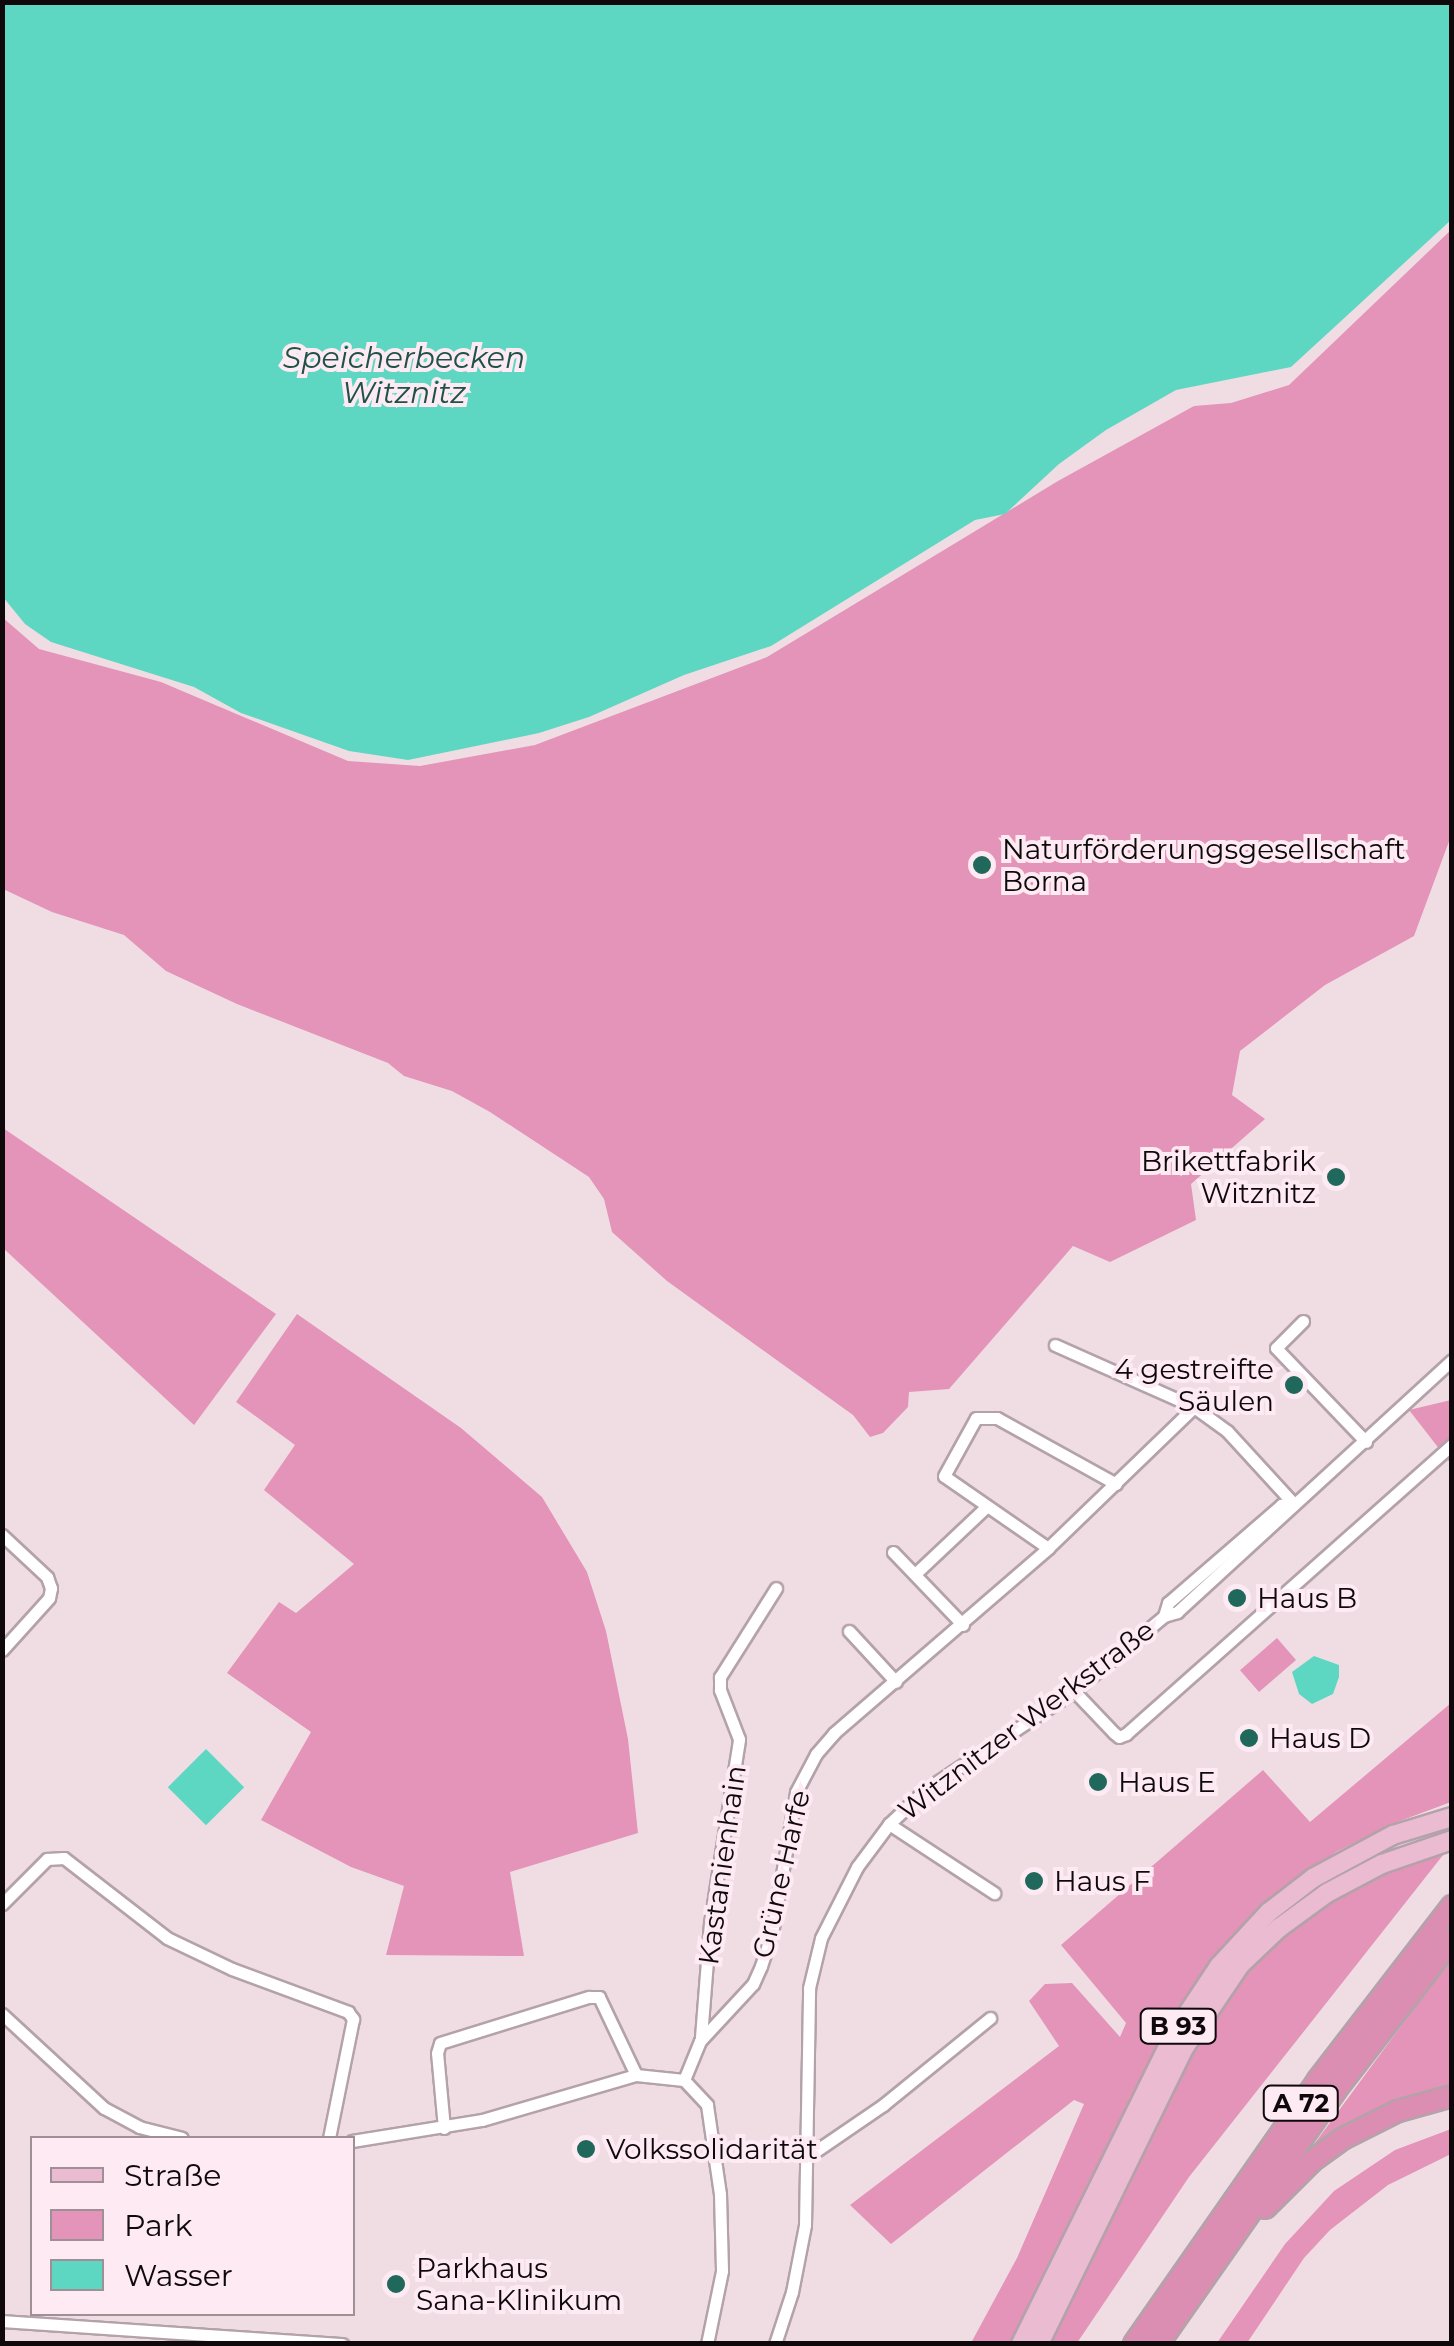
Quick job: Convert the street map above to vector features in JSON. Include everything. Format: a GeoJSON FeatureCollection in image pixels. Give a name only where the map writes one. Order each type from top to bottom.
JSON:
{"type":"FeatureCollection","features":[{"type":"Feature","properties":{"kind":"highway","name":"A 72"},"geometry":{"type":"LineString","coordinates":[[1134,2344],[1312,2089],[1452,1906]]}},
{"type":"Feature","properties":{"kind":"highway","name":"A 72"},"geometry":{"type":"LineString","coordinates":[[1158,2344],[1335,2092],[1452,1940]]}},
{"type":"Feature","properties":{"kind":"highway"},"geometry":{"type":"LineString","coordinates":[[1219,2256],[1242,2236],[1286,2184],[1344,2138],[1398,2111],[1452,2096]]}},
{"type":"Feature","properties":{"kind":"main road","name":"B 93"},"geometry":{"type":"LineString","coordinates":[[1021,2344],[1174,2034],[1219,1966],[1269,1912],[1314,1878],[1394,1835],[1452,1817]]}},
{"type":"Feature","properties":{"kind":"main road","name":"B 93"},"geometry":{"type":"LineString","coordinates":[[1039,2344],[1184,2048],[1240,1965],[1279,1928],[1327,1893],[1382,1864],[1452,1840]]}},
{"type":"Feature","properties":{"kind":"street"},"geometry":{"type":"LineString","coordinates":[[1303,1322],[1276,1348],[1366,1442]]}},
{"type":"Feature","properties":{"kind":"street"},"geometry":{"type":"LineString","coordinates":[[1055,1345],[1194,1408],[1228,1431],[1293,1503]]}},
{"type":"Feature","properties":{"kind":"street","name":"Witznitzer Werkstraße"},"geometry":{"type":"LineString","coordinates":[[775,2344],[801,2249],[807,2157],[804,2073],[814,1962],[821,1938],[857,1867],[889,1824],[950,1773],[1074,1691],[1164,1616],[1177,1612],[1452,1360]]}},
{"type":"Feature","properties":{"kind":"street","name":"Grüne Harfe"},"geometry":{"type":"LineString","coordinates":[[684,2080],[700,2041],[752,1984],[761,1966],[772,1932],[788,1816],[805,1771],[834,1734],[1048,1548],[1194,1408]]}},
{"type":"Feature","properties":{"kind":"street"},"geometry":{"type":"LineString","coordinates":[[1048,1548],[944,1476],[976,1418],[985,1415],[1116,1484]]}},
{"type":"Feature","properties":{"kind":"street"},"geometry":{"type":"LineString","coordinates":[[1074,1691],[1119,1737],[1126,1734],[1452,1445]]}},
{"type":"Feature","properties":{"kind":"street"},"geometry":{"type":"LineString","coordinates":[[915,1574],[986,1507]]}},
{"type":"Feature","properties":{"kind":"street"},"geometry":{"type":"LineString","coordinates":[[2,1535],[47,1576],[51,1588],[49,1598],[2,1650]]}},
{"type":"Feature","properties":{"kind":"street"},"geometry":{"type":"LineString","coordinates":[[893,1552],[963,1624]]}},
{"type":"Feature","properties":{"kind":"street","name":"Kastanienhain"},"geometry":{"type":"LineString","coordinates":[[700,2041],[710,1923],[739,1739],[720,1690],[720,1678],[776,1588]]}},
{"type":"Feature","properties":{"kind":"street"},"geometry":{"type":"LineString","coordinates":[[849,1630],[896,1682]]}},
{"type":"Feature","properties":{"kind":"street","name":"Witznitzer Werkstraße"},"geometry":{"type":"LineString","coordinates":[[889,1824],[994,1892]]}},
{"type":"Feature","properties":{"kind":"street"},"geometry":{"type":"LineString","coordinates":[[2,1904],[47,1859],[64,1858],[167,1938],[232,1969],[348,2012],[353,2019],[330,2136]]}},
{"type":"Feature","properties":{"kind":"street"},"geometry":{"type":"LineString","coordinates":[[444,2128],[437,2053],[440,2043],[589,1997],[599,1997],[636,2075]]}},
{"type":"Feature","properties":{"kind":"street"},"geometry":{"type":"LineString","coordinates":[[2,2014],[104,2108],[139,2127],[174,2136]]}},
{"type":"Feature","properties":{"kind":"street"},"geometry":{"type":"LineString","coordinates":[[807,2157],[883,2105],[990,2018]]}},
{"type":"Feature","properties":{"kind":"street"},"geometry":{"type":"LineString","coordinates":[[355,2141],[444,2128],[636,2075],[684,2080],[707,2105],[720,2194],[722,2271],[707,2344]]}},
{"type":"Feature","properties":{"kind":"street"},"geometry":{"type":"LineString","coordinates":[[2,2321],[342,2344]]}},
{"type":"Feature","properties":{"kind":"green space"},"geometry":{"type":"Polygon","coordinates":[[[1451,230],[1451,836],[1414,936],[1325,985],[1240,1051],[1232,1095],[1265,1119],[1191,1184],[1196,1220],[1110,1262],[1073,1246],[949,1389],[909,1392],[908,1407],[883,1433],[870,1437],[853,1415],[667,1281],[612,1232],[604,1199],[589,1177],[490,1112],[452,1091],[404,1076],[388,1063],[237,1004],[166,971],[124,935],[52,912],[3,889],[2,617],[39,649],[161,682],[348,761],[420,766],[535,745],[767,657],[1058,481],[1194,406],[1231,403],[1289,385],[1451,230]]]}},
{"type":"Feature","properties":{"kind":"green space"},"geometry":{"type":"Polygon","coordinates":[[[3,1128],[276,1314],[194,1425],[3,1248],[3,1128]]]}},
{"type":"Feature","properties":{"kind":"green space"},"geometry":{"type":"Polygon","coordinates":[[[297,1314],[461,1428],[542,1497],[587,1572],[606,1631],[628,1739],[638,1833],[510,1872],[524,1956],[386,1955],[404,1886],[351,1867],[261,1820],[311,1732],[227,1673],[279,1602],[296,1613],[354,1564],[264,1490],[295,1445],[236,1402],[297,1314]]]}},
{"type":"Feature","properties":{"kind":"green space"},"geometry":{"type":"Polygon","coordinates":[[[1451,1400],[1451,1464],[1409,1410],[1451,1400]]]}},
{"type":"Feature","properties":{"kind":"green space"},"geometry":{"type":"Polygon","coordinates":[[[1277,1638],[1296,1660],[1259,1692],[1240,1670],[1277,1638]]]}},
{"type":"Feature","properties":{"kind":"green space"},"geometry":{"type":"Polygon","coordinates":[[[1451,1703],[1451,1802],[1392,1824],[1336,1852],[1265,1905],[1229,1941],[1173,2018],[1014,2343],[971,2343],[1017,2258],[1084,2104],[1074,2100],[891,2244],[850,2205],[1059,2046],[1029,2001],[1045,1984],[1072,1983],[1120,2037],[1126,2023],[1061,1945],[1263,1770],[1310,1822],[1451,1703]]]}},
{"type":"Feature","properties":{"kind":"green space"},"geometry":{"type":"Polygon","coordinates":[[[1447,1850],[1189,2177],[1077,2343],[1047,2344],[1173,2083],[1208,2022],[1247,1970],[1324,1904],[1385,1873],[1447,1850]]]}},
{"type":"Feature","properties":{"kind":"green space"},"geometry":{"type":"Polygon","coordinates":[[[1451,1958],[1451,2089],[1316,2150],[1312,2147],[1451,1958]]]}},
{"type":"Feature","properties":{"kind":"green space"},"geometry":{"type":"Polygon","coordinates":[[[1451,2129],[1451,2154],[1388,2185],[1330,2230],[1304,2258],[1247,2343],[1217,2343],[1285,2244],[1334,2191],[1395,2150],[1451,2129]]]}},
{"type":"Feature","properties":{"kind":"water","name":"Speicherbecken Witznitz"},"geometry":{"type":"Polygon","coordinates":[[[3,2],[1451,3],[1451,220],[1291,367],[1176,390],[1106,430],[1059,464],[1005,514],[975,520],[771,646],[684,675],[589,717],[539,733],[408,760],[349,751],[241,713],[194,687],[51,642],[25,624],[3,597],[3,2]]]}},
{"type":"Feature","properties":{"kind":"water"},"geometry":{"type":"Polygon","coordinates":[[[1314,1656],[1339,1665],[1339,1677],[1333,1694],[1312,1704],[1299,1694],[1292,1672],[1314,1656]]]}},
{"type":"Feature","properties":{"kind":"water"},"geometry":{"type":"Polygon","coordinates":[[[206,1749],[244,1787],[206,1825],[168,1787],[206,1749]]]}},
{"type":"Feature","properties":{"kind":"place","name":"Naturförderungsgesellschaft Borna"},"geometry":{"type":"Point","coordinates":[982,865]}},
{"type":"Feature","properties":{"kind":"place","name":"Brikettfabrik Witznitz"},"geometry":{"type":"Point","coordinates":[1336,1177]}},
{"type":"Feature","properties":{"kind":"place","name":"4 gestreifte Säulen"},"geometry":{"type":"Point","coordinates":[1294,1385]}},
{"type":"Feature","properties":{"kind":"place","name":"Haus B"},"geometry":{"type":"Point","coordinates":[1237,1598]}},
{"type":"Feature","properties":{"kind":"place","name":"Haus D"},"geometry":{"type":"Point","coordinates":[1249,1738]}},
{"type":"Feature","properties":{"kind":"place","name":"Haus E"},"geometry":{"type":"Point","coordinates":[1098,1782]}},
{"type":"Feature","properties":{"kind":"place","name":"Haus F"},"geometry":{"type":"Point","coordinates":[1034,1881]}},
{"type":"Feature","properties":{"kind":"place","name":"Volkssolidarität"},"geometry":{"type":"Point","coordinates":[586,2149]}},
{"type":"Feature","properties":{"kind":"place","name":"Parkhaus Sana-Klinikum"},"geometry":{"type":"Point","coordinates":[396,2284]}}]}
